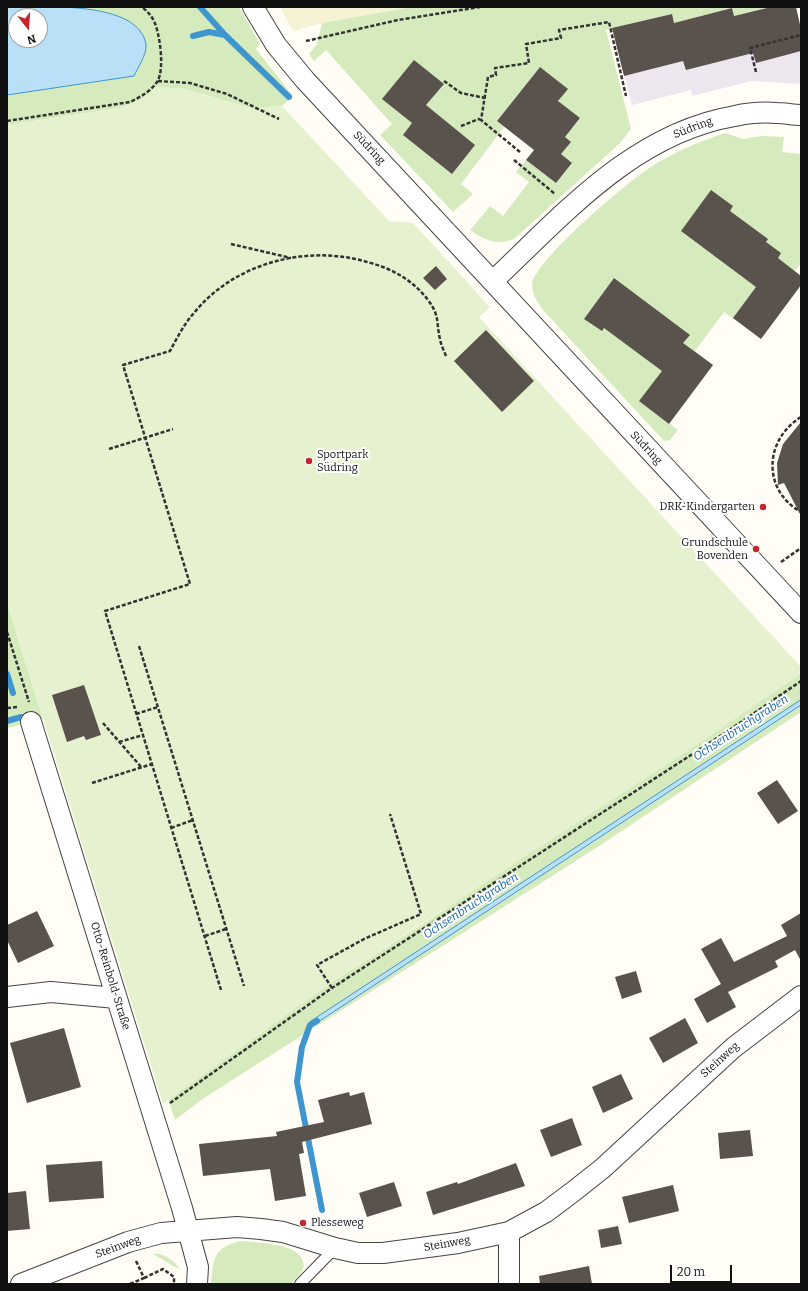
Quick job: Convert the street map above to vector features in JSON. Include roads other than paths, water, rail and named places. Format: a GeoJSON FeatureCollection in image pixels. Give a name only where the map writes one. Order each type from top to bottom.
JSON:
{"type":"FeatureCollection","features":[{"type":"Feature","properties":{"kind":"street","name":"Südring"},"geometry":{"type":"LineString","coordinates":[[253,7],[276,45],[305,80],[494,281],[617,417],[801,613]]}},
{"type":"Feature","properties":{"kind":"street","name":"Südring"},"geometry":{"type":"LineString","coordinates":[[494,281],[571,207],[633,157],[682,131],[706,122],[736,116],[777,113],[801,115]]}},
{"type":"Feature","properties":{"kind":"street","name":"Otto-Reinbold-Straße"},"geometry":{"type":"LineString","coordinates":[[31,722],[188,1231]]}},
{"type":"Feature","properties":{"kind":"street"},"geometry":{"type":"LineString","coordinates":[[7,997],[51,992],[116,998]]}},
{"type":"Feature","properties":{"kind":"street","name":"Steinweg"},"geometry":{"type":"LineString","coordinates":[[21,1284],[128,1242],[161,1233],[237,1227],[261,1229],[283,1232],[335,1248],[358,1253],[383,1253],[458,1243],[509,1232],[546,1212],[574,1192],[603,1168],[732,1048],[801,996]]}},
{"type":"Feature","properties":{"kind":"street"},"geometry":{"type":"LineString","coordinates":[[188,1231],[198,1267],[198,1284]]}},
{"type":"Feature","properties":{"kind":"street"},"geometry":{"type":"LineString","coordinates":[[509,1232],[509,1284]]}},
{"type":"Feature","properties":{"kind":"lane"},"geometry":{"type":"LineString","coordinates":[[300,1284],[335,1248]]}},
{"type":"Feature","properties":{"kind":"water"},"geometry":{"type":"Polygon","coordinates":[[[7,7],[65,7],[87,9],[109,13],[127,20],[140,30],[146,45],[144,56],[134,76],[7,95],[7,7]]]}},
{"type":"Feature","properties":{"kind":"water"},"geometry":{"type":"Polygon","coordinates":[[[801,700],[801,705],[312,1026],[310,1025],[310,1022],[801,700]]]}},
{"type":"Feature","properties":{"kind":"waterway"},"geometry":{"type":"LineString","coordinates":[[200,7],[225,35]]}},
{"type":"Feature","properties":{"kind":"waterway"},"geometry":{"type":"LineString","coordinates":[[193,36],[209,32],[225,35],[289,97]]}},
{"type":"Feature","properties":{"kind":"waterway"},"geometry":{"type":"LineString","coordinates":[[7,674],[13,693]]}},
{"type":"Feature","properties":{"kind":"waterway"},"geometry":{"type":"LineString","coordinates":[[7,721],[21,717]]}},
{"type":"Feature","properties":{"kind":"waterway","name":"Ochsenbruchgraben"},"geometry":{"type":"LineString","coordinates":[[317,1021],[310,1025],[302,1047],[297,1082],[322,1210]]}},
{"type":"Feature","properties":{"kind":"place","name":"Sportpark Südring"},"geometry":{"type":"Point","coordinates":[309,461]}},
{"type":"Feature","properties":{"kind":"place","name":"DRK-Kindergarten"},"geometry":{"type":"Point","coordinates":[763,507]}},
{"type":"Feature","properties":{"kind":"place","name":"Grundschule Bovenden"},"geometry":{"type":"Point","coordinates":[756,549]}},
{"type":"Feature","properties":{"kind":"place","name":"Plesseweg"},"geometry":{"type":"Point","coordinates":[303,1223]}}]}
